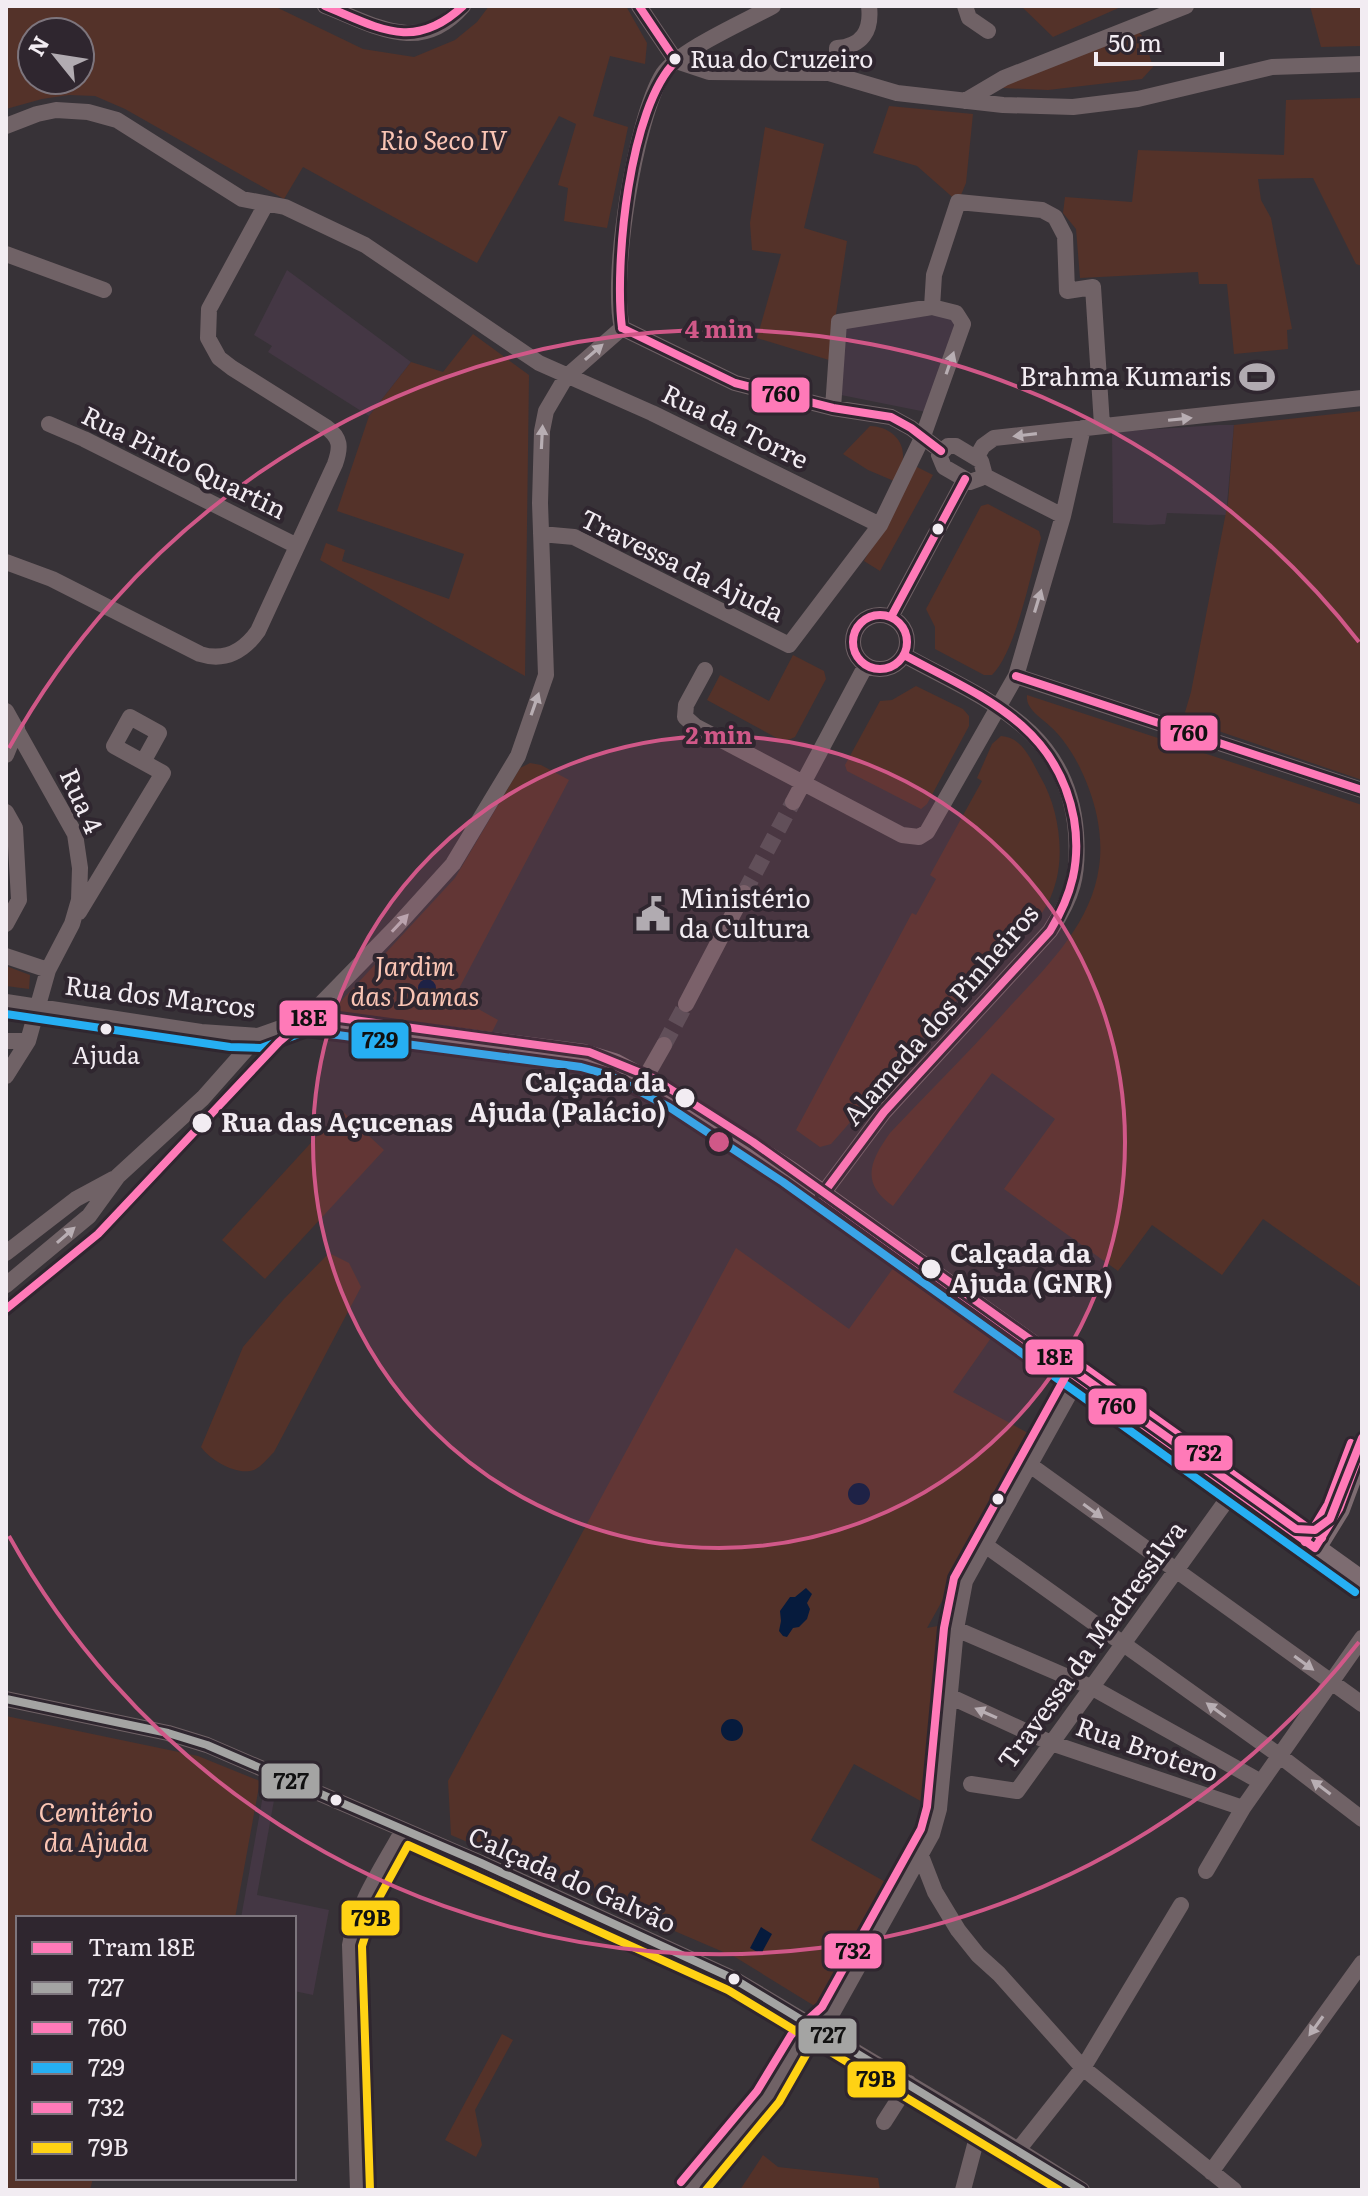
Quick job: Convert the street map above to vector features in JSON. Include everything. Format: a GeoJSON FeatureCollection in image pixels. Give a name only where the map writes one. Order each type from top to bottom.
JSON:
{"type":"FeatureCollection","features":[{"type":"Feature","properties":{"kind":"street"},"geometry":{"type":"LineString","coordinates":[[326,6],[386,30],[424,34],[451,20],[463,6]]}},
{"type":"Feature","properties":{"kind":"street"},"geometry":{"type":"LineString","coordinates":[[639,6],[676,61],[709,72],[829,73],[897,93],[1003,105],[1073,107],[1138,99],[1272,67],[1362,64]]}},
{"type":"Feature","properties":{"kind":"street"},"geometry":{"type":"LineString","coordinates":[[622,328],[618,308],[626,207],[640,133],[663,75],[676,61],[773,6]]}},
{"type":"Feature","properties":{"kind":"street"},"geometry":{"type":"LineString","coordinates":[[837,54],[837,48],[860,42],[869,27],[869,6]]}},
{"type":"Feature","properties":{"kind":"street"},"geometry":{"type":"LineString","coordinates":[[965,6],[969,18],[988,31]]}},
{"type":"Feature","properties":{"kind":"street"},"geometry":{"type":"LineString","coordinates":[[965,101],[1004,78],[1186,6]]}},
{"type":"Feature","properties":{"kind":"street","name":"Rua da Torre"},"geometry":{"type":"LineString","coordinates":[[6,126],[56,110],[99,114],[128,125],[242,199],[285,207],[385,256],[539,363],[652,413],[880,525]]}},
{"type":"Feature","properties":{"kind":"street"},"geometry":{"type":"LineString","coordinates":[[833,408],[839,322],[932,307],[934,275],[958,202],[1042,210],[1055,217],[1065,236],[1067,291],[1093,287],[1102,425]]}},
{"type":"Feature","properties":{"kind":"street"},"geometry":{"type":"LineString","coordinates":[[6,562],[52,579],[200,654],[222,657],[248,646],[258,631],[335,464],[340,446],[338,439],[326,427],[219,358],[211,346],[207,329],[209,309],[266,204]]}},
{"type":"Feature","properties":{"kind":"street"},"geometry":{"type":"LineString","coordinates":[[6,254],[104,290]]}},
{"type":"Feature","properties":{"kind":"street","name":"Travessa da Ajuda"},"geometry":{"type":"LineString","coordinates":[[541,534],[574,537],[789,645],[880,525],[923,436],[963,324],[956,313],[932,307]]}},
{"type":"Feature","properties":{"kind":"street"},"geometry":{"type":"LineString","coordinates":[[306,1019],[453,864],[518,756],[546,675],[541,534],[543,422],[549,402],[566,377],[622,328]]}},
{"type":"Feature","properties":{"kind":"street"},"geometry":{"type":"LineString","coordinates":[[622,328],[735,383],[833,408],[891,417],[941,451]]}},
{"type":"Feature","properties":{"kind":"street"},"geometry":{"type":"LineString","coordinates":[[976,458],[983,446],[994,438],[1362,398]]}},
{"type":"Feature","properties":{"kind":"street","name":"Rua Pinto Quartin"},"geometry":{"type":"LineString","coordinates":[[49,424],[297,546]]}},
{"type":"Feature","properties":{"kind":"street"},"geometry":{"type":"LineString","coordinates":[[705,670],[686,705],[685,717],[695,726],[902,835],[919,837],[927,832],[1016,676],[1063,516],[1083,428]]}},
{"type":"Feature","properties":{"kind":"street"},"geometry":{"type":"LineString","coordinates":[[941,451],[952,445],[976,458],[983,465],[983,475]]}},
{"type":"Feature","properties":{"kind":"street"},"geometry":{"type":"LineString","coordinates":[[941,451],[941,464],[965,479],[974,482],[983,475]]}},
{"type":"Feature","properties":{"kind":"street"},"geometry":{"type":"LineString","coordinates":[[983,475],[1063,516]]}},
{"type":"Feature","properties":{"kind":"street"},"geometry":{"type":"LineString","coordinates":[[891,617],[965,479]]}},
{"type":"Feature","properties":{"kind":"street"},"geometry":{"type":"LineString","coordinates":[[891,617],[905,633],[907,644],[904,655],[898,662],[883,669],[866,665],[855,652],[855,634],[865,619],[891,617]]}},
{"type":"Feature","properties":{"kind":"street","name":"Alameda dos Pinheiros"},"geometry":{"type":"LineString","coordinates":[[822,1195],[884,1112],[1050,931],[1068,904],[1075,880],[1077,851],[1074,816],[1069,790],[1058,764],[1023,725],[998,707],[904,655]]}},
{"type":"Feature","properties":{"kind":"street"},"geometry":{"type":"LineString","coordinates":[[793,802],[866,665]]}},
{"type":"Feature","properties":{"kind":"street"},"geometry":{"type":"LineString","coordinates":[[1016,676],[1362,790]]}},
{"type":"Feature","properties":{"kind":"street","name":"Rua 4"},"geometry":{"type":"LineString","coordinates":[[6,711],[75,834],[80,868],[79,900],[72,924],[48,970],[28,1041],[6,1076]]}},
{"type":"Feature","properties":{"kind":"street"},"geometry":{"type":"LineString","coordinates":[[6,755],[17,728]]}},
{"type":"Feature","properties":{"kind":"street"},"geometry":{"type":"LineString","coordinates":[[72,924],[163,773],[143,762]]}},
{"type":"Feature","properties":{"kind":"street"},"geometry":{"type":"LineString","coordinates":[[6,812],[15,828],[19,900],[6,924]]}},
{"type":"Feature","properties":{"kind":"street"},"geometry":{"type":"LineString","coordinates":[[686,1004],[744,893]]}},
{"type":"Feature","properties":{"kind":"street"},"geometry":{"type":"LineString","coordinates":[[6,956],[48,970]]}},
{"type":"Feature","properties":{"kind":"street","name":"Rua dos Marcos"},"geometry":{"type":"LineString","coordinates":[[6,1002],[201,1032],[258,1036],[306,1019]]}},
{"type":"Feature","properties":{"kind":"street"},"geometry":{"type":"LineString","coordinates":[[306,1019],[584,1055],[604,1060],[644,1080],[682,1101],[822,1195],[1362,1582]]}},
{"type":"Feature","properties":{"kind":"street"},"geometry":{"type":"LineString","coordinates":[[6,1285],[89,1216],[118,1176],[203,1098],[258,1036]]}},
{"type":"Feature","properties":{"kind":"street"},"geometry":{"type":"LineString","coordinates":[[6,1041],[28,1041]]}},
{"type":"Feature","properties":{"kind":"street"},"geometry":{"type":"LineString","coordinates":[[644,1080],[664,1045]]}},
{"type":"Feature","properties":{"kind":"street"},"geometry":{"type":"LineString","coordinates":[[6,1253],[76,1199],[118,1176]]}},
{"type":"Feature","properties":{"kind":"street"},"geometry":{"type":"LineString","coordinates":[[690,2190],[769,2095],[801,2039],[813,2025],[831,2015],[932,1834],[939,1809],[956,1629],[965,1581],[1078,1378]]}},
{"type":"Feature","properties":{"kind":"street"},"geometry":{"type":"LineString","coordinates":[[1315,1548],[1339,1509],[1362,1447]]}},
{"type":"Feature","properties":{"kind":"street"},"geometry":{"type":"LineString","coordinates":[[1030,1465],[1362,1704]]}},
{"type":"Feature","properties":{"kind":"street","name":"Travessa da Madressilva"},"geometry":{"type":"LineString","coordinates":[[971,1784],[1017,1791],[1234,1490]]}},
{"type":"Feature","properties":{"kind":"street"},"geometry":{"type":"LineString","coordinates":[[985,1545],[1280,1756],[1362,1819]]}},
{"type":"Feature","properties":{"kind":"street"},"geometry":{"type":"LineString","coordinates":[[956,1629],[1091,1687],[1261,1782]]}},
{"type":"Feature","properties":{"kind":"street"},"geometry":{"type":"LineString","coordinates":[[1206,1871],[1243,1808],[1362,1638]]}},
{"type":"Feature","properties":{"kind":"street","name":"Rua Brotero"},"geometry":{"type":"LineString","coordinates":[[949,1696],[1051,1743],[1243,1808]]}},
{"type":"Feature","properties":{"kind":"street","name":"Calçada do Galvão"},"geometry":{"type":"LineString","coordinates":[[6,1699],[194,1740],[734,1979],[1082,2190]]}},
{"type":"Feature","properties":{"kind":"street"},"geometry":{"type":"LineString","coordinates":[[358,2190],[350,1945],[363,1903],[403,1830]]}},
{"type":"Feature","properties":{"kind":"street"},"geometry":{"type":"LineString","coordinates":[[921,1856],[935,1892],[958,1930],[1083,2068],[1234,2190]]}},
{"type":"Feature","properties":{"kind":"street"},"geometry":{"type":"LineString","coordinates":[[1018,2150],[1083,2068],[1181,1905]]}},
{"type":"Feature","properties":{"kind":"street"},"geometry":{"type":"LineString","coordinates":[[1211,2172],[1362,1963]]}},
{"type":"Feature","properties":{"kind":"street"},"geometry":{"type":"LineString","coordinates":[[884,2122],[909,2083]]}},
{"type":"Feature","properties":{"kind":"street"},"geometry":{"type":"LineString","coordinates":[[963,2190],[980,2126]]}},
{"type":"Feature","properties":{"kind":"shaded area"},"geometry":{"type":"Polygon","coordinates":[[[287,270],[411,362],[369,416],[268,352],[272,346],[254,335],[287,270]]]}},
{"type":"Feature","properties":{"kind":"shaded area"},"geometry":{"type":"Polygon","coordinates":[[[935,315],[954,318],[956,326],[926,412],[841,395],[845,326],[935,315]]]}},
{"type":"Feature","properties":{"kind":"shaded area"},"geometry":{"type":"Polygon","coordinates":[[[1234,425],[1226,515],[1167,513],[1165,524],[1113,523],[1112,432],[1234,425]]]}},
{"type":"Feature","properties":{"kind":"shaded area"},"geometry":{"type":"Polygon","coordinates":[[[265,1784],[276,1789],[257,1895],[329,1910],[313,1995],[296,1991],[296,1916],[241,1916],[265,1784]]]}},
{"type":"Feature","properties":{"kind":"green space","name":"Rio Seco IV"},"geometry":{"type":"Polygon","coordinates":[[[6,6],[274,6],[363,49],[414,57],[455,40],[477,22],[489,6],[626,6],[647,43],[645,64],[610,56],[593,116],[628,127],[607,228],[564,221],[568,188],[558,185],[576,124],[559,116],[477,263],[303,167],[284,199],[125,109],[95,96],[96,16],[16,16],[16,96],[62,96],[6,109],[6,6]]]}},
{"type":"Feature","properties":{"kind":"green space"},"geometry":{"type":"Polygon","coordinates":[[[1021,6],[1123,6],[1053,37],[1021,6]]]}},
{"type":"Feature","properties":{"kind":"green space"},"geometry":{"type":"Polygon","coordinates":[[[1310,6],[1362,6],[1362,46],[1321,47],[1310,6]]]}},
{"type":"Feature","properties":{"kind":"green space"},"geometry":{"type":"Polygon","coordinates":[[[1132,25],[1144,38],[1153,67],[1142,79],[1048,90],[1003,88],[1004,78],[1132,25]]]}},
{"type":"Feature","properties":{"kind":"green space"},"geometry":{"type":"Polygon","coordinates":[[[1362,98],[1362,266],[1356,264],[1313,178],[1258,179],[1261,200],[1271,218],[1292,329],[1287,330],[1288,349],[1234,354],[1227,284],[1199,284],[1198,272],[1080,278],[1076,229],[1063,213],[1065,197],[1132,202],[1138,150],[1284,155],[1286,100],[1362,98]]]}},
{"type":"Feature","properties":{"kind":"green space"},"geometry":{"type":"Polygon","coordinates":[[[889,106],[973,114],[966,183],[958,202],[917,166],[873,153],[889,106]]]}},
{"type":"Feature","properties":{"kind":"green space"},"geometry":{"type":"Polygon","coordinates":[[[765,127],[824,144],[804,228],[847,241],[829,360],[757,338],[781,254],[752,250],[750,223],[765,127]]]}},
{"type":"Feature","properties":{"kind":"green space"},"geometry":{"type":"Polygon","coordinates":[[[473,334],[529,375],[525,676],[320,560],[326,543],[345,550],[342,561],[449,599],[464,554],[337,511],[369,416],[411,362],[443,372],[473,334]]]}},
{"type":"Feature","properties":{"kind":"green space"},"geometry":{"type":"Polygon","coordinates":[[[1362,411],[1362,780],[1183,719],[1228,502],[1234,425],[1362,411]]]}},
{"type":"Feature","properties":{"kind":"green space"},"geometry":{"type":"Polygon","coordinates":[[[870,426],[887,430],[900,443],[903,458],[894,481],[868,470],[843,454],[870,426]]]}},
{"type":"Feature","properties":{"kind":"green space"},"geometry":{"type":"Polygon","coordinates":[[[915,466],[933,475],[880,571],[864,561],[915,466]]]}},
{"type":"Feature","properties":{"kind":"green space"},"geometry":{"type":"Polygon","coordinates":[[[988,504],[1039,531],[1041,538],[1022,611],[1008,649],[992,675],[984,675],[935,649],[935,627],[926,609],[981,506],[988,504]]]}},
{"type":"Feature","properties":{"kind":"green space"},"geometry":{"type":"Polygon","coordinates":[[[793,655],[824,671],[826,679],[795,737],[784,742],[707,700],[720,675],[769,701],[793,655]]]}},
{"type":"Feature","properties":{"kind":"green space"},"geometry":{"type":"Polygon","coordinates":[[[916,686],[963,709],[969,716],[969,726],[927,804],[921,809],[847,771],[845,765],[880,701],[892,700],[916,686]]]}},
{"type":"Feature","properties":{"kind":"green space"},"geometry":{"type":"Polygon","coordinates":[[[1027,695],[1362,805],[1362,1288],[1263,1219],[1222,1275],[1152,1225],[1118,1271],[1004,1189],[1055,1119],[992,1073],[893,1206],[876,1189],[872,1180],[873,1162],[890,1133],[1049,964],[1075,928],[1094,889],[1100,838],[1089,789],[1069,748],[1031,709],[1027,695]]]}},
{"type":"Feature","properties":{"kind":"green space"},"geometry":{"type":"Polygon","coordinates":[[[1001,736],[1009,737],[1026,751],[1052,804],[1060,848],[1053,891],[1024,936],[940,1018],[831,1144],[820,1147],[796,1130],[912,913],[916,915],[936,879],[930,875],[982,781],[977,778],[992,744],[1001,736]]]}},
{"type":"Feature","properties":{"kind":"green space","name":"Jardim das Damas"},"geometry":{"type":"Polygon","coordinates":[[[530,763],[541,765],[569,780],[455,996],[498,1020],[491,1034],[331,1012],[455,878],[520,768],[530,763]]]}},
{"type":"Feature","properties":{"kind":"green space"},"geometry":{"type":"Polygon","coordinates":[[[6,966],[30,975],[29,989],[6,986],[6,966]]]}},
{"type":"Feature","properties":{"kind":"green space"},"geometry":{"type":"Polygon","coordinates":[[[341,1110],[384,1150],[265,1279],[222,1240],[341,1110]]]}},
{"type":"Feature","properties":{"kind":"green space"},"geometry":{"type":"Polygon","coordinates":[[[736,1248],[849,1329],[894,1267],[991,1338],[953,1392],[1028,1433],[1014,1455],[1021,1460],[927,1628],[943,1625],[926,1804],[854,1764],[811,1840],[889,1884],[821,2010],[735,1957],[451,1835],[448,1781],[736,1248]]]}},
{"type":"Feature","properties":{"kind":"green space"},"geometry":{"type":"Polygon","coordinates":[[[329,1253],[349,1263],[361,1287],[274,1452],[254,1470],[240,1471],[224,1466],[201,1447],[243,1347],[329,1253]]]}},
{"type":"Feature","properties":{"kind":"green space","name":"Cemitério da Ajuda"},"geometry":{"type":"Polygon","coordinates":[[[6,1716],[198,1756],[260,1781],[235,1916],[16,1916],[16,2180],[92,2180],[90,2190],[6,2190],[6,1716]]]}},
{"type":"Feature","properties":{"kind":"green space"},"geometry":{"type":"Polygon","coordinates":[[[502,2034],[513,2040],[475,2110],[482,2145],[476,2157],[445,2140],[502,2034]]]}},
{"type":"Feature","properties":{"kind":"green space"},"geometry":{"type":"Polygon","coordinates":[[[763,2155],[778,2167],[878,2178],[880,2190],[740,2190],[763,2155]]]}},
{"type":"Feature","properties":{"kind":"water"},"geometry":{"type":"Polygon","coordinates":[[[423,979],[431,979],[436,988],[434,995],[423,997],[418,992],[418,984],[423,979]]]}},
{"type":"Feature","properties":{"kind":"water"},"geometry":{"type":"Polygon","coordinates":[[[859,1483],[870,1494],[859,1505],[848,1494],[859,1483]]]}},
{"type":"Feature","properties":{"kind":"water"},"geometry":{"type":"Polygon","coordinates":[[[806,1588],[812,1594],[807,1603],[810,1609],[807,1619],[799,1627],[793,1628],[787,1637],[783,1636],[779,1631],[780,1611],[790,1597],[795,1597],[806,1588]]]}},
{"type":"Feature","properties":{"kind":"water"},"geometry":{"type":"Polygon","coordinates":[[[732,1719],[743,1730],[732,1741],[721,1730],[732,1719]]]}},
{"type":"Feature","properties":{"kind":"water"},"geometry":{"type":"Polygon","coordinates":[[[761,1927],[772,1934],[761,1954],[750,1948],[761,1927]]]}},
{"type":"Feature","properties":{"kind":"tunnel"},"geometry":{"type":"LineString","coordinates":[[744,893],[793,802]]}},
{"type":"Feature","properties":{"kind":"tunnel"},"geometry":{"type":"LineString","coordinates":[[664,1045],[686,1004]]}},
{"type":"Feature","properties":{"kind":"tram line","name":"18E"},"geometry":{"type":"LineString","coordinates":[[6,1309],[98,1234],[279,1042],[306,1019],[317,1015],[589,1052],[653,1078],[753,1142],[1296,1529],[1315,1530],[1330,1519],[1362,1438]]}},
{"type":"Feature","properties":{"kind":"transit line","name":"760"},"geometry":{"type":"LineString","coordinates":[[325,6],[396,32],[428,28],[463,6]]}},
{"type":"Feature","properties":{"kind":"transit line","name":"760"},"geometry":{"type":"LineString","coordinates":[[639,6],[676,61]]}},
{"type":"Feature","properties":{"kind":"transit line","name":"760"},"geometry":{"type":"LineString","coordinates":[[622,328],[620,266],[628,188],[647,113],[660,83],[676,61]]}},
{"type":"Feature","properties":{"kind":"transit line","name":"760"},"geometry":{"type":"LineString","coordinates":[[622,328],[735,383],[833,408],[891,417],[941,451]]}},
{"type":"Feature","properties":{"kind":"transit line","name":"760"},"geometry":{"type":"LineString","coordinates":[[891,617],[965,479]]}},
{"type":"Feature","properties":{"kind":"transit line","name":"760"},"geometry":{"type":"LineString","coordinates":[[880,615],[899,623],[907,642],[899,661],[880,669],[861,661],[853,642],[861,623],[880,615]]}},
{"type":"Feature","properties":{"kind":"transit line","name":"760"},"geometry":{"type":"LineString","coordinates":[[822,1195],[884,1112],[1050,931],[1073,877],[1076,849],[1074,819],[1065,786],[1051,759],[1033,736],[987,700],[904,655]]}},
{"type":"Feature","properties":{"kind":"transit line","name":"760"},"geometry":{"type":"LineString","coordinates":[[1016,676],[1362,790]]}},
{"type":"Feature","properties":{"kind":"transit line","name":"729"},"geometry":{"type":"LineString","coordinates":[[6,1014],[230,1047],[261,1048],[307,1031],[581,1067],[609,1075],[669,1107],[783,1182],[1355,1592]]}},
{"type":"Feature","properties":{"kind":"transit line","name":"760"},"geometry":{"type":"LineString","coordinates":[[822,1195],[1315,1548]]}},
{"type":"Feature","properties":{"kind":"transit line","name":"732"},"geometry":{"type":"LineString","coordinates":[[1085,1368],[1322,1538]]}},
{"type":"Feature","properties":{"kind":"transit line","name":"732"},"geometry":{"type":"LineString","coordinates":[[681,2182],[757,2091],[791,2035],[822,2007],[921,1829],[927,1807],[944,1628],[954,1578],[1068,1372]]}},
{"type":"Feature","properties":{"kind":"transit line","name":"732"},"geometry":{"type":"LineString","coordinates":[[1305,1542],[1328,1504],[1351,1443]]}},
{"type":"Feature","properties":{"kind":"transit line","name":"760"},"geometry":{"type":"LineString","coordinates":[[1315,1548],[1339,1509],[1362,1447]]}},
{"type":"Feature","properties":{"kind":"transit line","name":"727"},"geometry":{"type":"LineString","coordinates":[[6,1699],[168,1733],[207,1745],[481,1863],[734,1979],[1082,2190]]}},
{"type":"Feature","properties":{"kind":"transit line","name":"79B"},"geometry":{"type":"LineString","coordinates":[[370,2190],[362,1946],[375,1905],[408,1845],[728,1990],[1059,2190]]}},
{"type":"Feature","properties":{"kind":"transit line","name":"79B"},"geometry":{"type":"LineString","coordinates":[[706,2190],[779,2102],[811,2046],[822,2033]]}},
{"type":"Feature","properties":{"kind":"place","name":"Rua do Cruzeiro"},"geometry":{"type":"Point","coordinates":[675,59]}},
{"type":"Feature","properties":{"kind":"place","name":"Brahma Kumaris"},"geometry":{"type":"Point","coordinates":[1257,377]}},
{"type":"Feature","properties":{"kind":"place","name":"Ministério da Cultura"},"geometry":{"type":"Point","coordinates":[653,914]}},
{"type":"Feature","properties":{"kind":"place","name":"Ajuda"},"geometry":{"type":"Point","coordinates":[106,1029]}},
{"type":"Feature","properties":{"kind":"place","name":"Calçada da Ajuda (Palácio)"},"geometry":{"type":"Point","coordinates":[685,1098]}},
{"type":"Feature","properties":{"kind":"place","name":"Rua das Açucenas"},"geometry":{"type":"Point","coordinates":[202,1123]}},
{"type":"Feature","properties":{"kind":"place","name":"Calçada da Ajuda (GNR)"},"geometry":{"type":"Point","coordinates":[931,1269]}}]}
